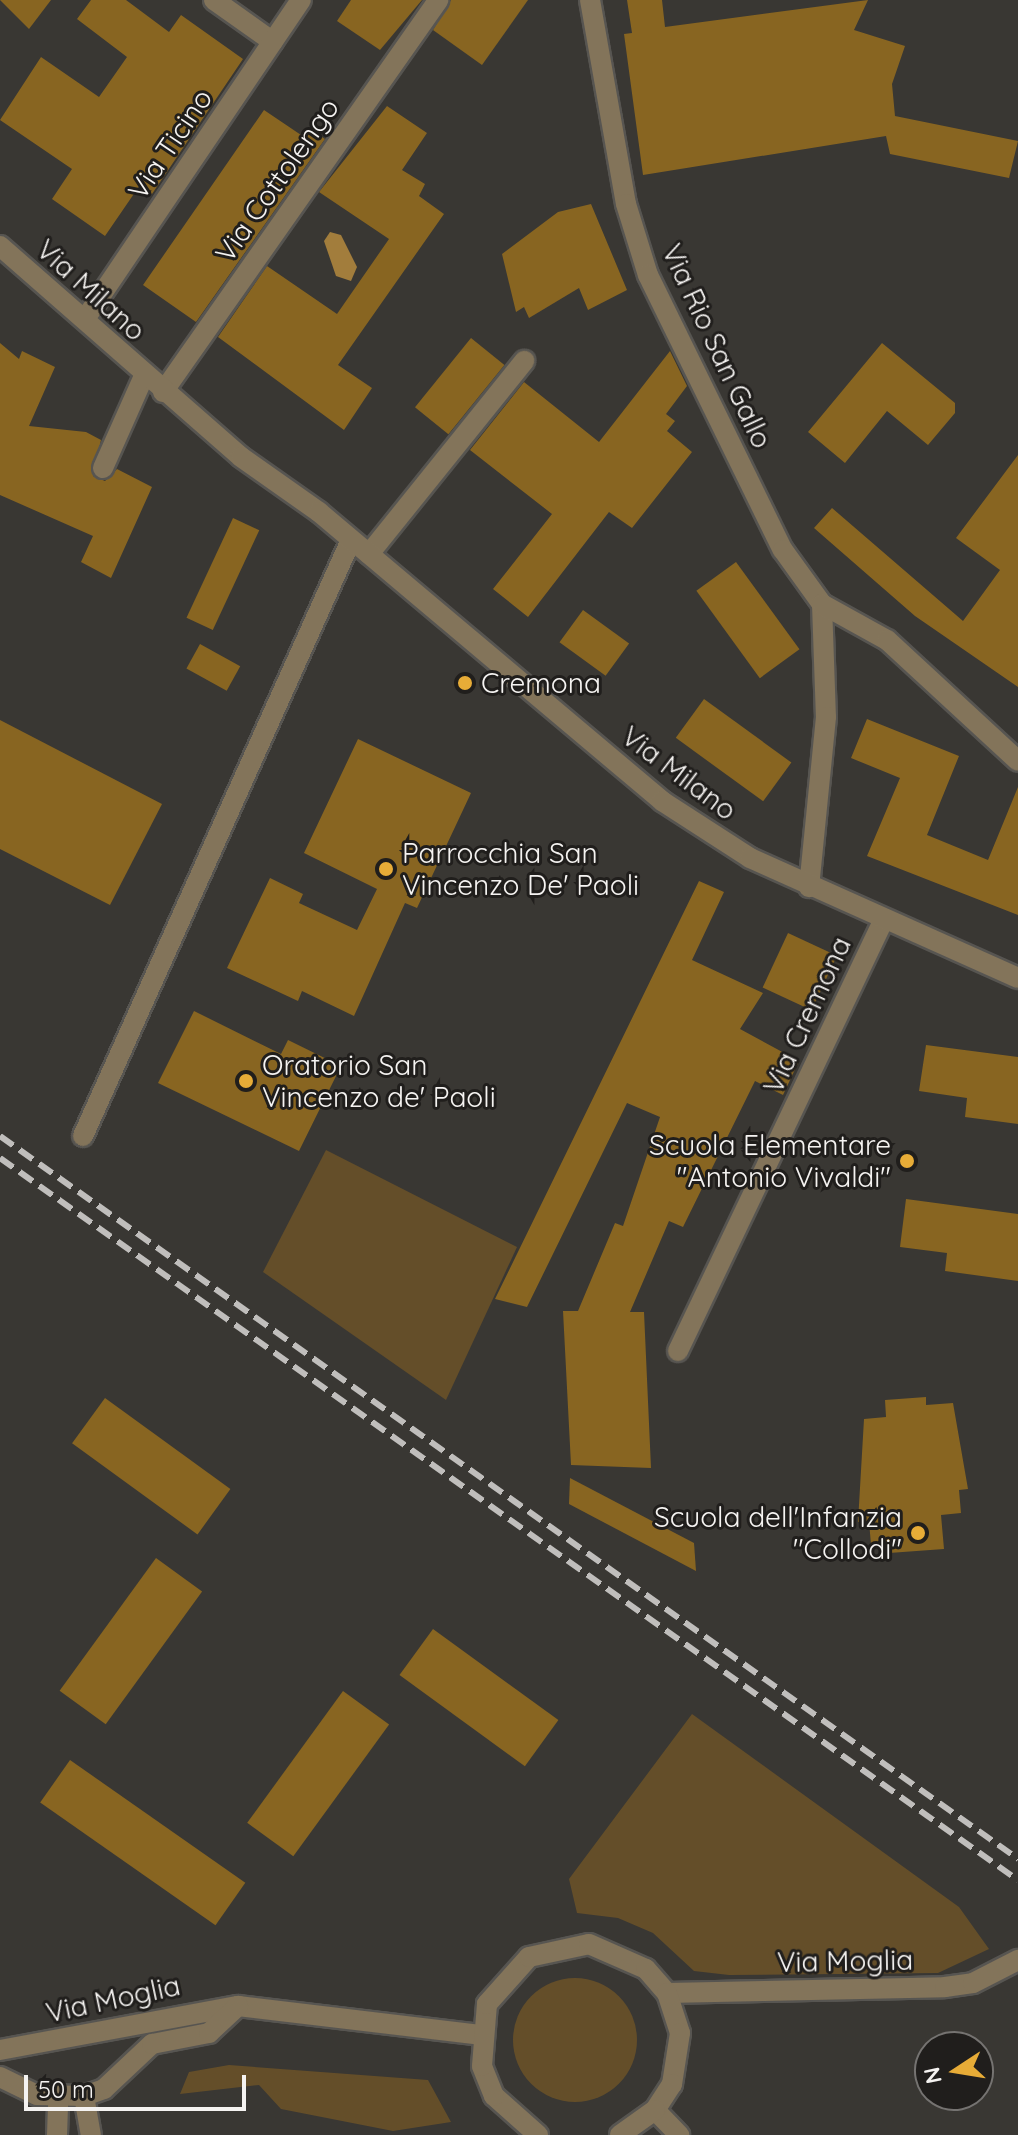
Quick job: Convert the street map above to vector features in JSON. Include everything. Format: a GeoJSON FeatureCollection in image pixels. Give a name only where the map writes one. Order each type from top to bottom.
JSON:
{"type":"FeatureCollection","features":[{"type":"Feature","properties":{"kind":"street"},"geometry":{"type":"LineString","coordinates":[[214,0],[273,42]]}},
{"type":"Feature","properties":{"kind":"street","name":"Via Ticino"},"geometry":{"type":"LineString","coordinates":[[85,319],[301,0]]}},
{"type":"Feature","properties":{"kind":"street","name":"Via Cottolengo"},"geometry":{"type":"LineString","coordinates":[[163,392],[438,0]]}},
{"type":"Feature","properties":{"kind":"street","name":"Via Rio San Gallo"},"geometry":{"type":"LineString","coordinates":[[590,0],[626,204],[648,275],[783,550],[822,604],[887,640],[1018,761]]}},
{"type":"Feature","properties":{"kind":"street","name":"Via Milano"},"geometry":{"type":"LineString","coordinates":[[0,246],[163,392],[369,554],[662,801],[809,887],[1018,978]]}},
{"type":"Feature","properties":{"kind":"street"},"geometry":{"type":"LineString","coordinates":[[369,554],[524,361]]}},
{"type":"Feature","properties":{"kind":"street","name":"Via Milano"},"geometry":{"type":"LineString","coordinates":[[103,468],[144,376]]}},
{"type":"Feature","properties":{"kind":"street"},"geometry":{"type":"LineString","coordinates":[[83,1136],[351,540]]}},
{"type":"Feature","properties":{"kind":"street"},"geometry":{"type":"LineString","coordinates":[[809,887],[826,717],[822,604]]}},
{"type":"Feature","properties":{"kind":"street","name":"Via Cremona"},"geometry":{"type":"LineString","coordinates":[[678,1351],[884,920]]}},
{"type":"Feature","properties":{"kind":"street"},"geometry":{"type":"LineString","coordinates":[[538,2135],[494,2096],[480,2035],[504,1977],[558,1946],[620,1951],[667,1993],[680,2052],[655,2110],[620,2135]]}},
{"type":"Feature","properties":{"kind":"street","name":"Via Moglia"},"geometry":{"type":"LineString","coordinates":[[667,1993],[945,1987],[973,1983],[1018,1960]]}},
{"type":"Feature","properties":{"kind":"street","name":"Via Moglia"},"geometry":{"type":"LineString","coordinates":[[0,2050],[238,2006],[480,2035]]}},
{"type":"Feature","properties":{"kind":"street","name":"Via Moglia"},"geometry":{"type":"LineString","coordinates":[[0,2077],[58,2098],[84,2096],[104,2089],[152,2044],[209,2033],[238,2006]]}},
{"type":"Feature","properties":{"kind":"street"},"geometry":{"type":"LineString","coordinates":[[84,2096],[91,2135]]}},
{"type":"Feature","properties":{"kind":"street"},"geometry":{"type":"LineString","coordinates":[[57,2135],[58,2098]]}},
{"type":"Feature","properties":{"kind":"street"},"geometry":{"type":"LineString","coordinates":[[655,2110],[679,2135]]}},
{"type":"Feature","properties":{"kind":"shaded area"},"geometry":{"type":"Polygon","coordinates":[[[330,232],[341,235],[357,267],[351,281],[336,276],[324,241],[330,232]]]}},
{"type":"Feature","properties":{"kind":"shaded area"},"geometry":{"type":"Polygon","coordinates":[[[326,1150],[517,1247],[446,1400],[263,1272],[326,1150]]]}},
{"type":"Feature","properties":{"kind":"shaded area"},"geometry":{"type":"Polygon","coordinates":[[[692,1714],[959,1907],[989,1949],[938,1973],[729,1975],[694,1971],[653,1933],[618,1918],[577,1913],[569,1879],[692,1714]]]}},
{"type":"Feature","properties":{"kind":"shaded area"},"geometry":{"type":"Polygon","coordinates":[[[575,1978],[599,1983],[619,1996],[632,2016],[637,2040],[632,2064],[619,2084],[599,2097],[575,2102],[551,2097],[531,2084],[518,2064],[513,2040],[518,2016],[531,1996],[551,1983],[575,1978]]]}},
{"type":"Feature","properties":{"kind":"shaded area"},"geometry":{"type":"Polygon","coordinates":[[[229,2065],[428,2080],[451,2122],[393,2131],[281,2109],[259,2085],[180,2094],[189,2072],[229,2065]]]}},
{"type":"Feature","properties":{"kind":"building"},"geometry":{"type":"Polygon","coordinates":[[[0,0],[51,0],[29,29],[0,0]]]}},
{"type":"Feature","properties":{"kind":"building"},"geometry":{"type":"Polygon","coordinates":[[[91,0],[126,0],[169,32],[181,15],[243,59],[152,194],[140,185],[105,236],[52,199],[72,169],[0,120],[41,57],[99,97],[127,57],[77,19],[91,0]]]}},
{"type":"Feature","properties":{"kind":"building"},"geometry":{"type":"Polygon","coordinates":[[[351,0],[422,0],[380,50],[337,21],[351,0]]]}},
{"type":"Feature","properties":{"kind":"building"},"geometry":{"type":"Polygon","coordinates":[[[451,0],[528,0],[482,65],[433,30],[451,0]]]}},
{"type":"Feature","properties":{"kind":"building"},"geometry":{"type":"Polygon","coordinates":[[[627,0],[662,0],[665,27],[868,0],[854,30],[905,46],[892,84],[895,116],[1018,141],[1009,178],[890,154],[886,136],[643,175],[624,34],[632,33],[627,0]]]}},
{"type":"Feature","properties":{"kind":"building"},"geometry":{"type":"Polygon","coordinates":[[[387,106],[427,133],[402,170],[425,184],[419,196],[444,214],[338,365],[372,388],[344,430],[218,337],[267,266],[337,314],[389,239],[319,192],[387,106]]]}},
{"type":"Feature","properties":{"kind":"building"},"geometry":{"type":"Polygon","coordinates":[[[264,110],[304,137],[310,129],[325,139],[196,322],[143,285],[264,110]]]}},
{"type":"Feature","properties":{"kind":"building"},"geometry":{"type":"Polygon","coordinates":[[[591,204],[627,290],[588,310],[579,288],[529,318],[524,307],[516,312],[502,254],[558,212],[591,204]]]}},
{"type":"Feature","properties":{"kind":"building"},"geometry":{"type":"Polygon","coordinates":[[[471,338],[504,365],[448,434],[415,407],[471,338]]]}},
{"type":"Feature","properties":{"kind":"building"},"geometry":{"type":"Polygon","coordinates":[[[0,343],[19,359],[22,351],[55,367],[29,426],[86,432],[101,440],[93,476],[105,481],[117,469],[152,487],[111,578],[81,562],[93,536],[0,495],[0,343]]]}},
{"type":"Feature","properties":{"kind":"building"},"geometry":{"type":"Polygon","coordinates":[[[882,343],[955,403],[955,413],[928,445],[887,411],[845,463],[808,432],[882,343]]]}},
{"type":"Feature","properties":{"kind":"building"},"geometry":{"type":"Polygon","coordinates":[[[670,351],[687,386],[666,414],[675,421],[667,431],[692,452],[632,528],[609,512],[528,617],[493,589],[552,514],[470,450],[524,382],[599,442],[670,351]]]}},
{"type":"Feature","properties":{"kind":"building"},"geometry":{"type":"Polygon","coordinates":[[[1018,455],[1018,687],[915,616],[814,528],[832,508],[963,621],[1000,570],[956,538],[1018,455]]]}},
{"type":"Feature","properties":{"kind":"building"},"geometry":{"type":"Polygon","coordinates":[[[233,518],[259,530],[213,630],[187,618],[233,518]]]}},
{"type":"Feature","properties":{"kind":"building"},"geometry":{"type":"Polygon","coordinates":[[[736,562],[799,649],[760,678],[696,591],[736,562]]]}},
{"type":"Feature","properties":{"kind":"building"},"geometry":{"type":"Polygon","coordinates":[[[583,610],[629,644],[606,676],[559,642],[583,610]]]}},
{"type":"Feature","properties":{"kind":"building"},"geometry":{"type":"Polygon","coordinates":[[[200,644],[240,666],[227,691],[186,668],[200,644]]]}},
{"type":"Feature","properties":{"kind":"building"},"geometry":{"type":"Polygon","coordinates":[[[704,699],[791,762],[763,801],[676,738],[704,699]]]}},
{"type":"Feature","properties":{"kind":"building"},"geometry":{"type":"Polygon","coordinates":[[[867,719],[959,756],[927,835],[988,860],[1018,787],[1018,915],[867,856],[900,778],[851,758],[867,719]]]}},
{"type":"Feature","properties":{"kind":"building"},"geometry":{"type":"Polygon","coordinates":[[[0,720],[162,804],[110,905],[0,849],[0,720]]]}},
{"type":"Feature","properties":{"kind":"building","name":"Parrocchia San Vincenzo De' Paoli"},"geometry":{"type":"Polygon","coordinates":[[[358,739],[471,793],[417,908],[405,903],[354,1016],[302,991],[298,1001],[227,968],[270,878],[303,894],[299,903],[357,930],[377,889],[304,853],[358,739]]]}},
{"type":"Feature","properties":{"kind":"building"},"geometry":{"type":"Polygon","coordinates":[[[699,881],[724,892],[692,960],[763,993],[740,1029],[799,1061],[783,1095],[755,1081],[683,1227],[669,1221],[630,1312],[644,1312],[651,1468],[571,1465],[563,1311],[578,1311],[615,1223],[623,1226],[660,1117],[627,1103],[527,1307],[495,1299],[699,881]]]}},
{"type":"Feature","properties":{"kind":"building"},"geometry":{"type":"Polygon","coordinates":[[[788,933],[837,956],[812,1010],[763,987],[788,933]]]}},
{"type":"Feature","properties":{"kind":"building","name":"Oratorio San Vincenzo de' Paoli"},"geometry":{"type":"Polygon","coordinates":[[[194,1011],[281,1054],[288,1040],[341,1066],[299,1151],[158,1083],[194,1011]]]}},
{"type":"Feature","properties":{"kind":"building","name":"Scuola Elementare \"Antonio Vivaldi\""},"geometry":{"type":"Polygon","coordinates":[[[926,1045],[1018,1057],[1018,1124],[965,1117],[967,1098],[919,1091],[926,1045]]]}},
{"type":"Feature","properties":{"kind":"building","name":"Scuola Elementare \"Antonio Vivaldi\""},"geometry":{"type":"Polygon","coordinates":[[[906,1199],[1018,1214],[1018,1281],[945,1271],[947,1253],[900,1247],[906,1199]]]}},
{"type":"Feature","properties":{"kind":"building"},"geometry":{"type":"Polygon","coordinates":[[[926,1397],[926,1405],[953,1403],[968,1489],[959,1490],[961,1513],[941,1515],[944,1549],[889,1553],[888,1544],[871,1545],[869,1521],[858,1522],[864,1419],[886,1417],[885,1400],[926,1397]]]}},
{"type":"Feature","properties":{"kind":"building"},"geometry":{"type":"Polygon","coordinates":[[[105,1398],[230,1489],[197,1534],[72,1443],[105,1398]]]}},
{"type":"Feature","properties":{"kind":"building"},"geometry":{"type":"Polygon","coordinates":[[[570,1478],[694,1543],[696,1571],[569,1504],[570,1478]]]}},
{"type":"Feature","properties":{"kind":"building"},"geometry":{"type":"Polygon","coordinates":[[[156,1558],[202,1592],[106,1724],[60,1691],[156,1558]]]}},
{"type":"Feature","properties":{"kind":"building"},"geometry":{"type":"Polygon","coordinates":[[[433,1629],[558,1720],[525,1766],[399,1675],[433,1629]]]}},
{"type":"Feature","properties":{"kind":"building"},"geometry":{"type":"Polygon","coordinates":[[[343,1691],[389,1725],[293,1856],[247,1823],[343,1691]]]}},
{"type":"Feature","properties":{"kind":"building"},"geometry":{"type":"Polygon","coordinates":[[[70,1760],[245,1883],[215,1925],[40,1803],[70,1760]]]}},
{"type":"Feature","properties":{"kind":"railway"},"geometry":{"type":"LineString","coordinates":[[0,1136],[1018,1859]]}},
{"type":"Feature","properties":{"kind":"railway"},"geometry":{"type":"LineString","coordinates":[[0,1158],[1018,1880]]}},
{"type":"Feature","properties":{"kind":"place","name":"Cremona"},"geometry":{"type":"Point","coordinates":[465,683]}},
{"type":"Feature","properties":{"kind":"place","name":"Parrocchia San Vincenzo De' Paoli"},"geometry":{"type":"Point","coordinates":[386,869]}},
{"type":"Feature","properties":{"kind":"place","name":"Oratorio San Vincenzo de' Paoli"},"geometry":{"type":"Point","coordinates":[246,1081]}},
{"type":"Feature","properties":{"kind":"place","name":"Scuola Elementare \"Antonio Vivaldi\""},"geometry":{"type":"Point","coordinates":[907,1161]}},
{"type":"Feature","properties":{"kind":"place","name":"Scuola dell'Infanzia \"Collodi\""},"geometry":{"type":"Point","coordinates":[918,1533]}}]}
